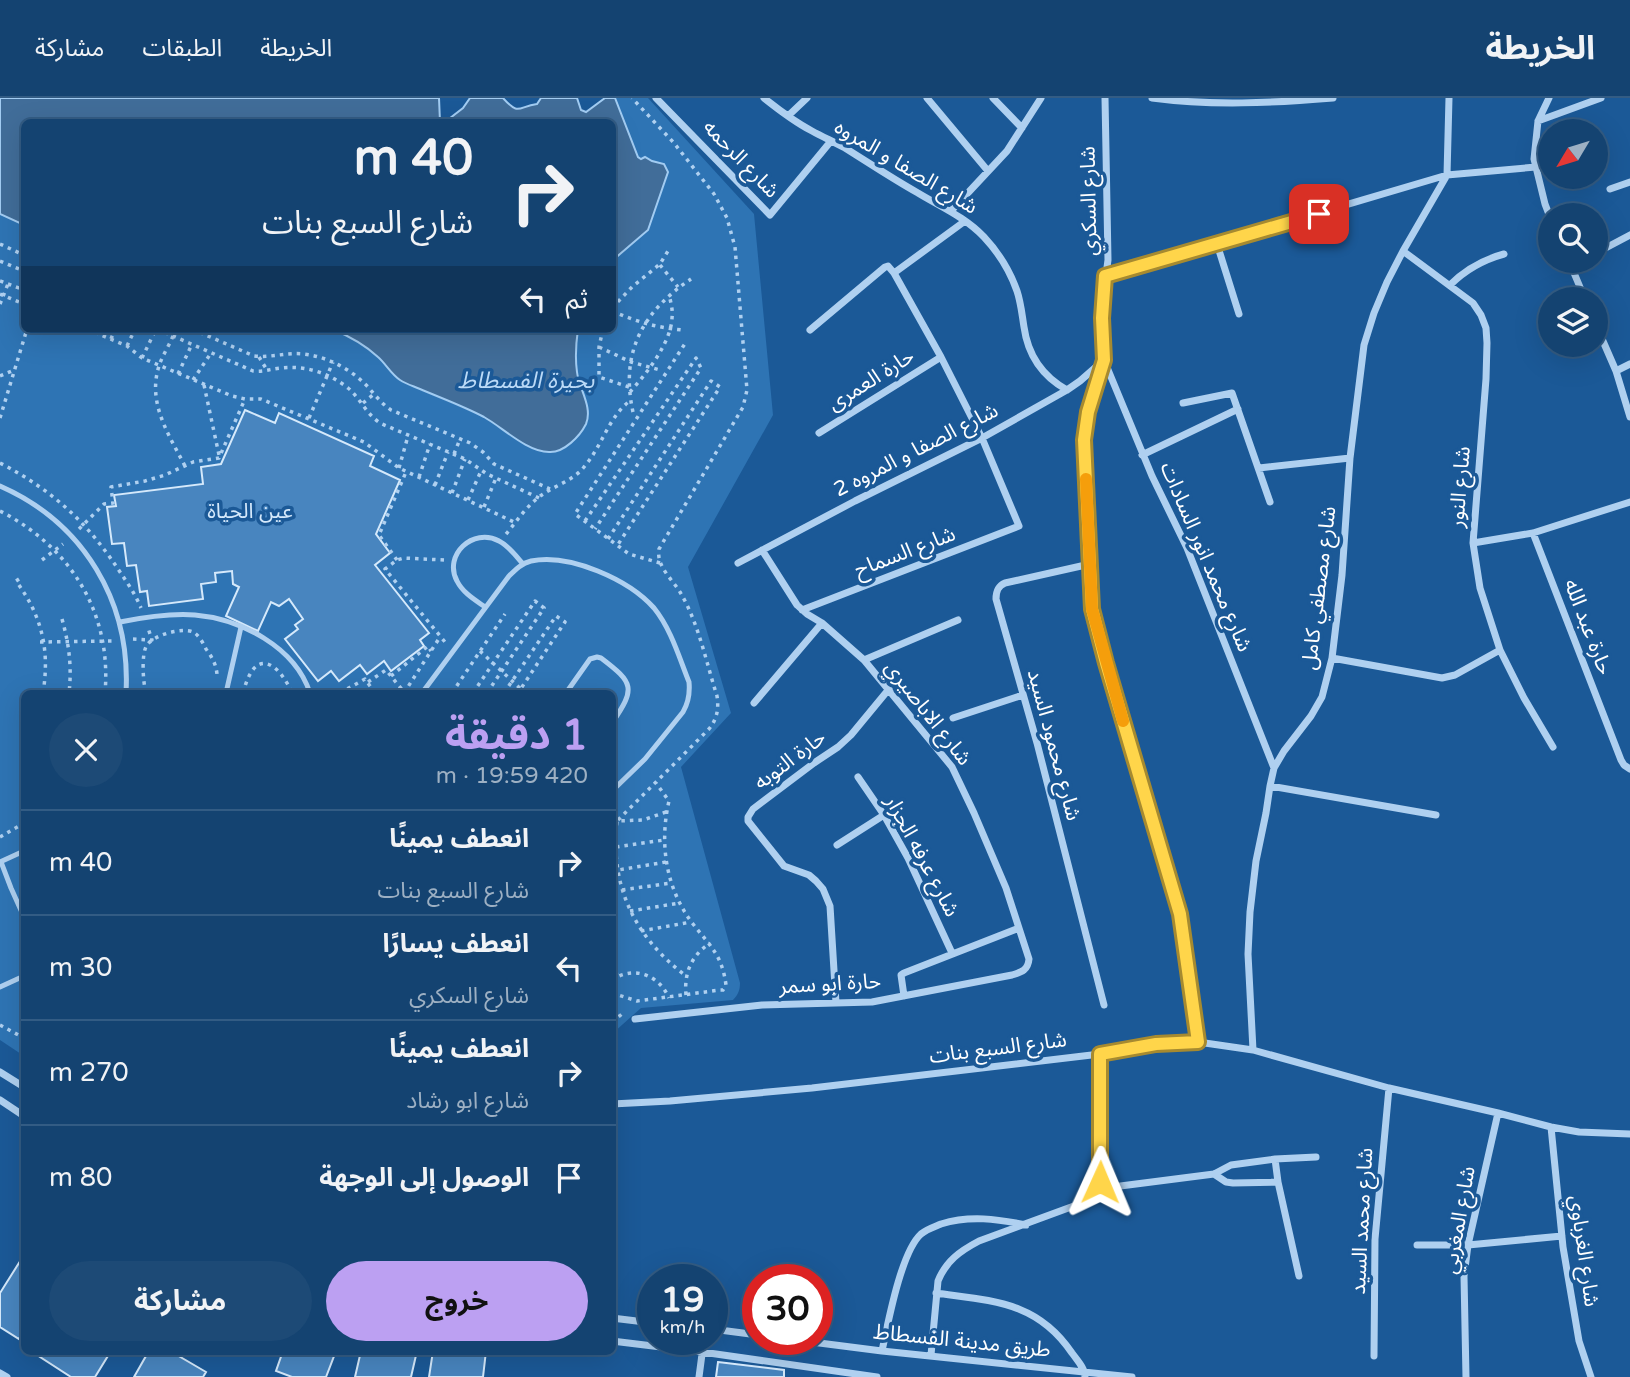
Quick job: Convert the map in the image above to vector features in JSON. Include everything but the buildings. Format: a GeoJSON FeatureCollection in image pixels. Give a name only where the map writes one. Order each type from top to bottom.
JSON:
{"type":"FeatureCollection","features":[{"type":"Feature","properties":{"kind":"street","name":"شارع الرحمه"},"geometry":{"type":"LineString","coordinates":[[656,98],[771,215],[831,141]]}},
{"type":"Feature","properties":{"kind":"street","name":"شارع الصفا و المروه"},"geometry":{"type":"LineString","coordinates":[[764,98],[788,116],[951,211],[982,236],[1009,271],[1018,292],[1027,344],[1033,359],[1042,372],[1067,390]]}},
{"type":"Feature","properties":{"kind":"street"},"geometry":{"type":"LineString","coordinates":[[788,116],[807,98]]}},
{"type":"Feature","properties":{"kind":"street"},"geometry":{"type":"LineString","coordinates":[[927,98],[988,171]]}},
{"type":"Feature","properties":{"kind":"street"},"geometry":{"type":"LineString","coordinates":[[993,98],[1022,128]]}},
{"type":"Feature","properties":{"kind":"street"},"geometry":{"type":"LineString","coordinates":[[951,211],[1007,151],[1041,98]]}},
{"type":"Feature","properties":{"kind":"street","name":"شارع السكري"},"geometry":{"type":"LineString","coordinates":[[1105,98],[1108,260],[1102,318],[1104,360],[1088,412],[1084,440],[1092,609],[1180,914],[1198,1042]]}},
{"type":"Feature","properties":{"kind":"street"},"geometry":{"type":"LineString","coordinates":[[1152,98],[1194,102],[1276,103],[1333,98]]}},
{"type":"Feature","properties":{"kind":"street"},"geometry":{"type":"LineString","coordinates":[[1447,175],[1449,98]]}},
{"type":"Feature","properties":{"kind":"street"},"geometry":{"type":"LineString","coordinates":[[1539,119],[1549,98]]}},
{"type":"Feature","properties":{"kind":"street"},"geometry":{"type":"LineString","coordinates":[[1543,119],[1601,98]]}},
{"type":"Feature","properties":{"kind":"street"},"geometry":{"type":"LineString","coordinates":[[1538,121],[1534,159],[1545,203]]}},
{"type":"Feature","properties":{"kind":"street"},"geometry":{"type":"LineString","coordinates":[[1105,276],[1447,175],[1536,167]]}},
{"type":"Feature","properties":{"kind":"street","name":"شارع مصطفي كامل"},"geometry":{"type":"LineString","coordinates":[[1253,1050],[1248,954],[1256,861],[1274,768],[1322,697],[1332,658],[1342,575],[1350,458],[1364,345],[1378,302],[1403,251],[1447,175]]}},
{"type":"Feature","properties":{"kind":"street"},"geometry":{"type":"LineString","coordinates":[[1610,188],[1630,182]]}},
{"type":"Feature","properties":{"kind":"street"},"geometry":{"type":"LineString","coordinates":[[894,273],[965,221]]}},
{"type":"Feature","properties":{"kind":"street"},"geometry":{"type":"LineString","coordinates":[[1608,247],[1630,235]]}},
{"type":"Feature","properties":{"kind":"street"},"geometry":{"type":"LineString","coordinates":[[1217,244],[1239,314]]}},
{"type":"Feature","properties":{"kind":"street","name":"شارع النور"},"geometry":{"type":"LineString","coordinates":[[1403,251],[1473,303],[1486,328],[1486,379],[1473,543],[1480,588],[1500,650],[1553,747]]}},
{"type":"Feature","properties":{"kind":"street"},"geometry":{"type":"LineString","coordinates":[[1450,285],[1474,265],[1504,254]]}},
{"type":"Feature","properties":{"kind":"street"},"geometry":{"type":"LineString","coordinates":[[810,330],[888,266],[941,357],[982,438]]}},
{"type":"Feature","properties":{"kind":"street"},"geometry":{"type":"LineString","coordinates":[[1608,353],[1630,417]]}},
{"type":"Feature","properties":{"kind":"street","name":"حارة العمرى"},"geometry":{"type":"LineString","coordinates":[[819,433],[941,357]]}},
{"type":"Feature","properties":{"kind":"street","name":"شارع الصفا و المروه 2"},"geometry":{"type":"LineString","coordinates":[[738,563],[855,500],[982,438],[1067,390],[1104,360]]}},
{"type":"Feature","properties":{"kind":"street","name":"شارع محمد انور السادات"},"geometry":{"type":"LineString","coordinates":[[1104,360],[1142,455],[1187,548],[1274,768]]}},
{"type":"Feature","properties":{"kind":"street"},"geometry":{"type":"LineString","coordinates":[[1616,372],[1630,364]]}},
{"type":"Feature","properties":{"kind":"street"},"geometry":{"type":"LineString","coordinates":[[1183,403],[1232,393],[1270,502]]}},
{"type":"Feature","properties":{"kind":"street"},"geometry":{"type":"LineString","coordinates":[[1142,455],[1238,409]]}},
{"type":"Feature","properties":{"kind":"street","name":"شارع السماح"},"geometry":{"type":"LineString","coordinates":[[802,610],[1019,526],[982,438]]}},
{"type":"Feature","properties":{"kind":"street"},"geometry":{"type":"LineString","coordinates":[[1259,468],[1350,458]]}},
{"type":"Feature","properties":{"kind":"street"},"geometry":{"type":"LineString","coordinates":[[1473,543],[1533,534],[1630,502]]}},
{"type":"Feature","properties":{"kind":"street","name":"حارة عبد الله"},"geometry":{"type":"LineString","coordinates":[[1533,534],[1621,760],[1630,769]]}},
{"type":"Feature","properties":{"kind":"street","name":"شارع الاباصيري"},"geometry":{"type":"LineString","coordinates":[[762,550],[797,605],[864,660],[952,767],[1006,888],[1029,959],[1025,970]]}},
{"type":"Feature","properties":{"kind":"street","name":"شارع محمود السيد"},"geometry":{"type":"LineString","coordinates":[[1090,564],[1005,583],[996,592],[996,599],[1037,743],[1104,1005]]}},
{"type":"Feature","properties":{"kind":"street"},"geometry":{"type":"LineString","coordinates":[[864,660],[958,620]]}},
{"type":"Feature","properties":{"kind":"street"},"geometry":{"type":"LineString","coordinates":[[754,703],[822,623]]}},
{"type":"Feature","properties":{"kind":"street"},"geometry":{"type":"LineString","coordinates":[[1332,658],[1442,678],[1455,676],[1500,650]]}},
{"type":"Feature","properties":{"kind":"street","name":"حارة التوبه"},"geometry":{"type":"LineString","coordinates":[[836,1003],[830,906],[827,897],[809,875],[784,866],[748,821],[748,817],[753,809],[838,747],[889,689]]}},
{"type":"Feature","properties":{"kind":"street"},"geometry":{"type":"LineString","coordinates":[[953,718],[1023,695]]}},
{"type":"Feature","properties":{"kind":"street","name":"شارع عرفه الجزار"},"geometry":{"type":"LineString","coordinates":[[858,777],[884,815],[908,859],[952,953]]}},
{"type":"Feature","properties":{"kind":"street"},"geometry":{"type":"LineString","coordinates":[[1270,786],[1436,815]]}},
{"type":"Feature","properties":{"kind":"street"},"geometry":{"type":"LineString","coordinates":[[837,845],[884,815]]}},
{"type":"Feature","properties":{"kind":"street"},"geometry":{"type":"LineString","coordinates":[[904,996],[901,975],[1019,928]]}},
{"type":"Feature","properties":{"kind":"street","name":"حارة ابو سمر"},"geometry":{"type":"LineString","coordinates":[[635,1019],[762,1005],[872,1002],[1012,975],[1025,970]]}},
{"type":"Feature","properties":{"kind":"street","name":"شارع السبع بنات"},"geometry":{"type":"LineString","coordinates":[[616,1104],[813,1088],[1100,1054],[1156,1044],[1198,1042],[1253,1050],[1389,1088],[1499,1112],[1551,1127],[1579,1132],[1630,1134]]}},
{"type":"Feature","properties":{"kind":"street"},"geometry":{"type":"LineString","coordinates":[[931,1355],[938,1280],[953,1257],[979,1241],[1082,1203],[1097,1189],[1101,1175],[1100,1054]]}},
{"type":"Feature","properties":{"kind":"street"},"geometry":{"type":"LineString","coordinates":[[0,1072],[21,1085]]}},
{"type":"Feature","properties":{"kind":"street","name":"شارع محمد السيد"},"geometry":{"type":"LineString","coordinates":[[1374,1356],[1375,1240],[1389,1088]]}},
{"type":"Feature","properties":{"kind":"street"},"geometry":{"type":"LineString","coordinates":[[0,1100],[21,1113]]}},
{"type":"Feature","properties":{"kind":"street","name":"شارع المغربي"},"geometry":{"type":"LineString","coordinates":[[1466,1377],[1464,1276],[1468,1245],[1499,1112]]}},
{"type":"Feature","properties":{"kind":"street","name":"شارع الغرباوي"},"geometry":{"type":"LineString","coordinates":[[1551,1127],[1562,1236],[1579,1341],[1591,1377]]}},
{"type":"Feature","properties":{"kind":"street"},"geometry":{"type":"LineString","coordinates":[[1097,1189],[1214,1174],[1231,1166],[1275,1159],[1316,1157]]}},
{"type":"Feature","properties":{"kind":"street"},"geometry":{"type":"LineString","coordinates":[[1275,1159],[1299,1276]]}},
{"type":"Feature","properties":{"kind":"street"},"geometry":{"type":"LineString","coordinates":[[1214,1174],[1233,1183],[1278,1182]]}},
{"type":"Feature","properties":{"kind":"street"},"geometry":{"type":"LineString","coordinates":[[882,1351],[902,1271],[914,1242],[921,1234],[931,1227],[972,1219],[991,1218],[1027,1225]]}},
{"type":"Feature","properties":{"kind":"street"},"geometry":{"type":"LineString","coordinates":[[1417,1245],[1468,1245],[1562,1236]]}},
{"type":"Feature","properties":{"kind":"street"},"geometry":{"type":"LineString","coordinates":[[936,1293],[998,1301],[1025,1310],[1050,1327],[1070,1349],[1085,1374]]}},
{"type":"Feature","properties":{"kind":"street"},"geometry":{"type":"LineString","coordinates":[[616,1318],[637,1321]]}},
{"type":"Feature","properties":{"kind":"street"},"geometry":{"type":"LineString","coordinates":[[616,1341],[637,1344]]}},
{"type":"Feature","properties":{"kind":"street","name":"طريق مدينة الفسطاط"},"geometry":{"type":"LineString","coordinates":[[833,1345],[1132,1377]]}},
{"type":"Feature","properties":{"kind":"street"},"geometry":{"type":"LineString","coordinates":[[699,1377],[702,1355]]}},
{"type":"Feature","properties":{"kind":"street"},"geometry":{"type":"LineString","coordinates":[[723,1355],[877,1377]]}},
{"type":"Feature","properties":{"kind":"street"},"geometry":{"type":"LineString","coordinates":[[0,1373],[7,1377]]}},
{"type":"Feature","properties":{"kind":"lane"},"geometry":{"type":"LineString","coordinates":[[0,486],[21,496],[56,520],[85,551],[106,585],[120,622],[126,659],[126,690]]}},
{"type":"Feature","properties":{"kind":"lane"},"geometry":{"type":"LineString","coordinates":[[485,607],[458,585],[455,577],[454,560],[464,544],[481,537],[500,541],[523,564]]}},
{"type":"Feature","properties":{"kind":"lane"},"geometry":{"type":"LineString","coordinates":[[424,690],[509,576],[523,564],[532,561],[560,561],[594,569],[614,578],[633,589],[656,610],[671,636],[690,690],[687,705],[658,744],[616,787]]}},
{"type":"Feature","properties":{"kind":"lane"},"geometry":{"type":"LineString","coordinates":[[120,622],[170,615],[217,618],[241,627],[290,658],[309,690]]}},
{"type":"Feature","properties":{"kind":"lane"},"geometry":{"type":"LineString","coordinates":[[227,690],[241,627]]}},
{"type":"Feature","properties":{"kind":"lane"},"geometry":{"type":"LineString","coordinates":[[568,690],[590,659],[601,658],[625,677],[628,688],[627,700],[616,717]]}},
{"type":"Feature","properties":{"kind":"lane"},"geometry":{"type":"LineString","coordinates":[[21,852],[0,862],[21,912]]}},
{"type":"Feature","properties":{"kind":"lane"},"geometry":{"type":"LineString","coordinates":[[0,986],[21,977]]}},
{"type":"Feature","properties":{"kind":"path"},"geometry":{"type":"LineString","coordinates":[[632,98],[674,143],[714,194],[727,218],[735,247],[747,383],[743,407],[659,549],[660,563],[692,615],[718,704],[713,724],[617,821],[616,847],[664,840]]}},
{"type":"Feature","properties":{"kind":"path"},"geometry":{"type":"LineString","coordinates":[[0,244],[21,254]]}},
{"type":"Feature","properties":{"kind":"path"},"geometry":{"type":"LineString","coordinates":[[616,305],[660,264],[668,251]]}},
{"type":"Feature","properties":{"kind":"path"},"geometry":{"type":"LineString","coordinates":[[0,261],[21,270]]}},
{"type":"Feature","properties":{"kind":"path"},"geometry":{"type":"LineString","coordinates":[[660,264],[678,288]]}},
{"type":"Feature","properties":{"kind":"path"},"geometry":{"type":"LineString","coordinates":[[634,412],[630,390],[631,362],[639,336],[660,304],[691,279]]}},
{"type":"Feature","properties":{"kind":"path"},"geometry":{"type":"LineString","coordinates":[[0,281],[21,289]]}},
{"type":"Feature","properties":{"kind":"path"},"geometry":{"type":"LineString","coordinates":[[0,304],[8,284]]}},
{"type":"Feature","properties":{"kind":"path"},"geometry":{"type":"LineString","coordinates":[[2,295],[21,303]]}},
{"type":"Feature","properties":{"kind":"path"},"geometry":{"type":"LineString","coordinates":[[630,390],[650,367],[670,329],[672,317],[669,295]]}},
{"type":"Feature","properties":{"kind":"path"},"geometry":{"type":"LineString","coordinates":[[616,311],[645,324],[682,330]]}},
{"type":"Feature","properties":{"kind":"path"},"geometry":{"type":"LineString","coordinates":[[0,418],[26,333]]}},
{"type":"Feature","properties":{"kind":"path"},"geometry":{"type":"LineString","coordinates":[[99,333],[127,346],[142,358],[178,374],[232,396],[261,399],[363,442],[399,468],[516,523]]}},
{"type":"Feature","properties":{"kind":"path"},"geometry":{"type":"LineString","coordinates":[[111,339],[113,333]]}},
{"type":"Feature","properties":{"kind":"path"},"geometry":{"type":"LineString","coordinates":[[127,346],[133,333]]}},
{"type":"Feature","properties":{"kind":"path"},"geometry":{"type":"LineString","coordinates":[[142,358],[155,333]]}},
{"type":"Feature","properties":{"kind":"path"},"geometry":{"type":"LineString","coordinates":[[171,333],[253,371],[297,368],[327,375],[347,387],[377,421],[466,459],[481,471],[539,498]]}},
{"type":"Feature","properties":{"kind":"path"},"geometry":{"type":"LineString","coordinates":[[201,333],[259,357],[285,353],[301,354],[333,362],[355,376],[391,410],[477,447],[494,464],[550,489]]}},
{"type":"Feature","properties":{"kind":"path"},"geometry":{"type":"LineString","coordinates":[[602,333],[599,347],[600,377],[630,390]]}},
{"type":"Feature","properties":{"kind":"path"},"geometry":{"type":"LineString","coordinates":[[173,336],[159,366],[155,396],[164,426],[185,466]]}},
{"type":"Feature","properties":{"kind":"path"},"geometry":{"type":"LineString","coordinates":[[660,563],[629,554],[575,514],[686,342]]}},
{"type":"Feature","properties":{"kind":"path"},"geometry":{"type":"LineString","coordinates":[[178,374],[192,344]]}},
{"type":"Feature","properties":{"kind":"path"},"geometry":{"type":"LineString","coordinates":[[599,347],[631,362],[660,370]]}},
{"type":"Feature","properties":{"kind":"path"},"geometry":{"type":"LineString","coordinates":[[193,380],[211,353]]}},
{"type":"Feature","properties":{"kind":"path"},"geometry":{"type":"LineString","coordinates":[[259,357],[267,370]]}},
{"type":"Feature","properties":{"kind":"path"},"geometry":{"type":"LineString","coordinates":[[585,522],[696,358],[701,368],[595,529]]}},
{"type":"Feature","properties":{"kind":"path"},"geometry":{"type":"LineString","coordinates":[[309,419],[333,362]]}},
{"type":"Feature","properties":{"kind":"path"},"geometry":{"type":"LineString","coordinates":[[1,374],[15,370]]}},
{"type":"Feature","properties":{"kind":"path"},"geometry":{"type":"LineString","coordinates":[[608,540],[711,381],[720,387],[617,546]]}},
{"type":"Feature","properties":{"kind":"path"},"geometry":{"type":"LineString","coordinates":[[204,384],[219,457]]}},
{"type":"Feature","properties":{"kind":"path"},"geometry":{"type":"LineString","coordinates":[[363,403],[374,394]]}},
{"type":"Feature","properties":{"kind":"path"},"geometry":{"type":"LineString","coordinates":[[219,457],[245,399]]}},
{"type":"Feature","properties":{"kind":"path"},"geometry":{"type":"LineString","coordinates":[[500,541],[539,498],[583,469],[598,448],[612,419],[623,405],[631,400]]}},
{"type":"Feature","properties":{"kind":"path"},"geometry":{"type":"LineString","coordinates":[[399,468],[409,435]]}},
{"type":"Feature","properties":{"kind":"path"},"geometry":{"type":"LineString","coordinates":[[454,454],[460,439]]}},
{"type":"Feature","properties":{"kind":"path"},"geometry":{"type":"LineString","coordinates":[[419,477],[430,444]]}},
{"type":"Feature","properties":{"kind":"path"},"geometry":{"type":"LineString","coordinates":[[435,485],[448,452]]}},
{"type":"Feature","properties":{"kind":"path"},"geometry":{"type":"LineString","coordinates":[[42,560],[72,536],[104,504],[113,503],[111,487],[155,478],[200,460],[219,457]]}},
{"type":"Feature","properties":{"kind":"path"},"geometry":{"type":"LineString","coordinates":[[452,492],[466,459]]}},
{"type":"Feature","properties":{"kind":"path"},"geometry":{"type":"LineString","coordinates":[[468,500],[481,471]]}},
{"type":"Feature","properties":{"kind":"path"},"geometry":{"type":"LineString","coordinates":[[397,559],[379,535],[407,472]]}},
{"type":"Feature","properties":{"kind":"path"},"geometry":{"type":"LineString","coordinates":[[484,508],[496,478]]}},
{"type":"Feature","properties":{"kind":"path"},"geometry":{"type":"LineString","coordinates":[[0,511],[30,528],[55,550],[73,571],[96,617],[105,664],[105,690]]}},
{"type":"Feature","properties":{"kind":"path"},"geometry":{"type":"LineString","coordinates":[[453,652],[385,569],[397,559],[404,558],[454,560]]}},
{"type":"Feature","properties":{"kind":"path"},"geometry":{"type":"LineString","coordinates":[[19,579],[16,581],[34,610],[46,660],[43,690]]}},
{"type":"Feature","properties":{"kind":"path"},"geometry":{"type":"LineString","coordinates":[[475,690],[535,601],[544,608],[489,690]]}},
{"type":"Feature","properties":{"kind":"path"},"geometry":{"type":"LineString","coordinates":[[454,690],[505,614]]}},
{"type":"Feature","properties":{"kind":"path"},"geometry":{"type":"LineString","coordinates":[[506,690],[556,616],[565,622],[522,690]]}},
{"type":"Feature","properties":{"kind":"path"},"geometry":{"type":"LineString","coordinates":[[62,619],[68,641],[69,690]]}},
{"type":"Feature","properties":{"kind":"path"},"geometry":{"type":"LineString","coordinates":[[145,690],[144,652],[152,640],[162,634],[185,630],[192,632],[214,661],[217,674]]}},
{"type":"Feature","properties":{"kind":"path"},"geometry":{"type":"LineString","coordinates":[[405,690],[440,637]]}},
{"type":"Feature","properties":{"kind":"path"},"geometry":{"type":"LineString","coordinates":[[42,642],[152,640]]}},
{"type":"Feature","properties":{"kind":"path"},"geometry":{"type":"LineString","coordinates":[[391,676],[428,646],[431,650]]}},
{"type":"Feature","properties":{"kind":"path"},"geometry":{"type":"LineString","coordinates":[[480,651],[519,690]]}},
{"type":"Feature","properties":{"kind":"path"},"geometry":{"type":"LineString","coordinates":[[244,690],[248,674],[262,664],[274,667],[291,690]]}},
{"type":"Feature","properties":{"kind":"path"},"geometry":{"type":"LineString","coordinates":[[368,682],[386,670],[402,690]]}},
{"type":"Feature","properties":{"kind":"path"},"geometry":{"type":"LineString","coordinates":[[345,690],[365,679],[373,690]]}},
{"type":"Feature","properties":{"kind":"path"},"geometry":{"type":"LineString","coordinates":[[616,994],[637,1001],[720,990],[726,985],[720,959],[691,922],[671,883],[664,840],[669,801],[656,783]]}},
{"type":"Feature","properties":{"kind":"path"},"geometry":{"type":"LineString","coordinates":[[617,821],[643,820],[667,812]]}},
{"type":"Feature","properties":{"kind":"path"},"geometry":{"type":"LineString","coordinates":[[0,837],[21,825]]}},
{"type":"Feature","properties":{"kind":"path"},"geometry":{"type":"LineString","coordinates":[[616,870],[666,862]]}},
{"type":"Feature","properties":{"kind":"path"},"geometry":{"type":"LineString","coordinates":[[616,873],[630,911],[642,932],[654,948],[686,976]]}},
{"type":"Feature","properties":{"kind":"path"},"geometry":{"type":"LineString","coordinates":[[622,890],[671,883]]}},
{"type":"Feature","properties":{"kind":"path"},"geometry":{"type":"LineString","coordinates":[[630,911],[680,903]]}},
{"type":"Feature","properties":{"kind":"path"},"geometry":{"type":"LineString","coordinates":[[642,932],[691,922]]}},
{"type":"Feature","properties":{"kind":"path"},"geometry":{"type":"LineString","coordinates":[[685,995],[686,976],[692,960],[710,943]]}},
{"type":"Feature","properties":{"kind":"path"},"geometry":{"type":"LineString","coordinates":[[616,978],[625,973],[643,973],[659,982],[669,998]]}},
{"type":"Feature","properties":{"kind":"path"},"geometry":{"type":"LineString","coordinates":[[0,1025],[21,1036]]}},
{"type":"Feature","properties":{"kind":"green space","name":"عين الحياة"},"geometry":{"type":"Polygon","coordinates":[[[615,98],[648,98],[754,214],[773,415],[688,567],[731,713],[681,767],[740,983],[733,1000],[641,1008],[616,1030],[616,690],[21,690],[21,1054],[0,1040],[0,214],[21,224],[21,333],[341,333],[370,349],[405,383],[484,417],[508,434],[546,452],[587,404],[577,368],[578,333],[616,333],[616,257],[648,230],[667,177],[656,163],[648,158],[638,157],[615,98]]]}},
{"type":"Feature","properties":{"kind":"water"},"geometry":{"type":"Polygon","coordinates":[[[0,98],[439,98],[440,119],[21,119],[21,224],[0,214],[0,98]]]}},
{"type":"Feature","properties":{"kind":"water"},"geometry":{"type":"Polygon","coordinates":[[[470,98],[503,98],[519,109],[537,104],[541,98],[577,98],[581,110],[586,112],[605,98],[615,98],[638,157],[664,164],[668,172],[648,230],[616,257],[616,119],[449,119],[463,108],[470,98]]]}},
{"type":"Feature","properties":{"kind":"water","name":"بحيرة الفسطاط"},"geometry":{"type":"Polygon","coordinates":[[[340,333],[578,333],[576,367],[587,405],[586,424],[576,438],[560,450],[549,452],[532,448],[484,417],[402,381],[367,348],[340,333]]]}},
{"type":"Feature","properties":{"kind":"slow traffic"},"geometry":{"type":"LineString","coordinates":[[1086,479],[1092,609],[1123,721]]}},
{"type":"Feature","properties":{"kind":"route"},"geometry":{"type":"LineString","coordinates":[[1100,1182],[1100,1054],[1156,1044],[1198,1042],[1180,914],[1092,609],[1084,440],[1088,412],[1104,360],[1102,318],[1105,276],[1319,214]]}}]}
